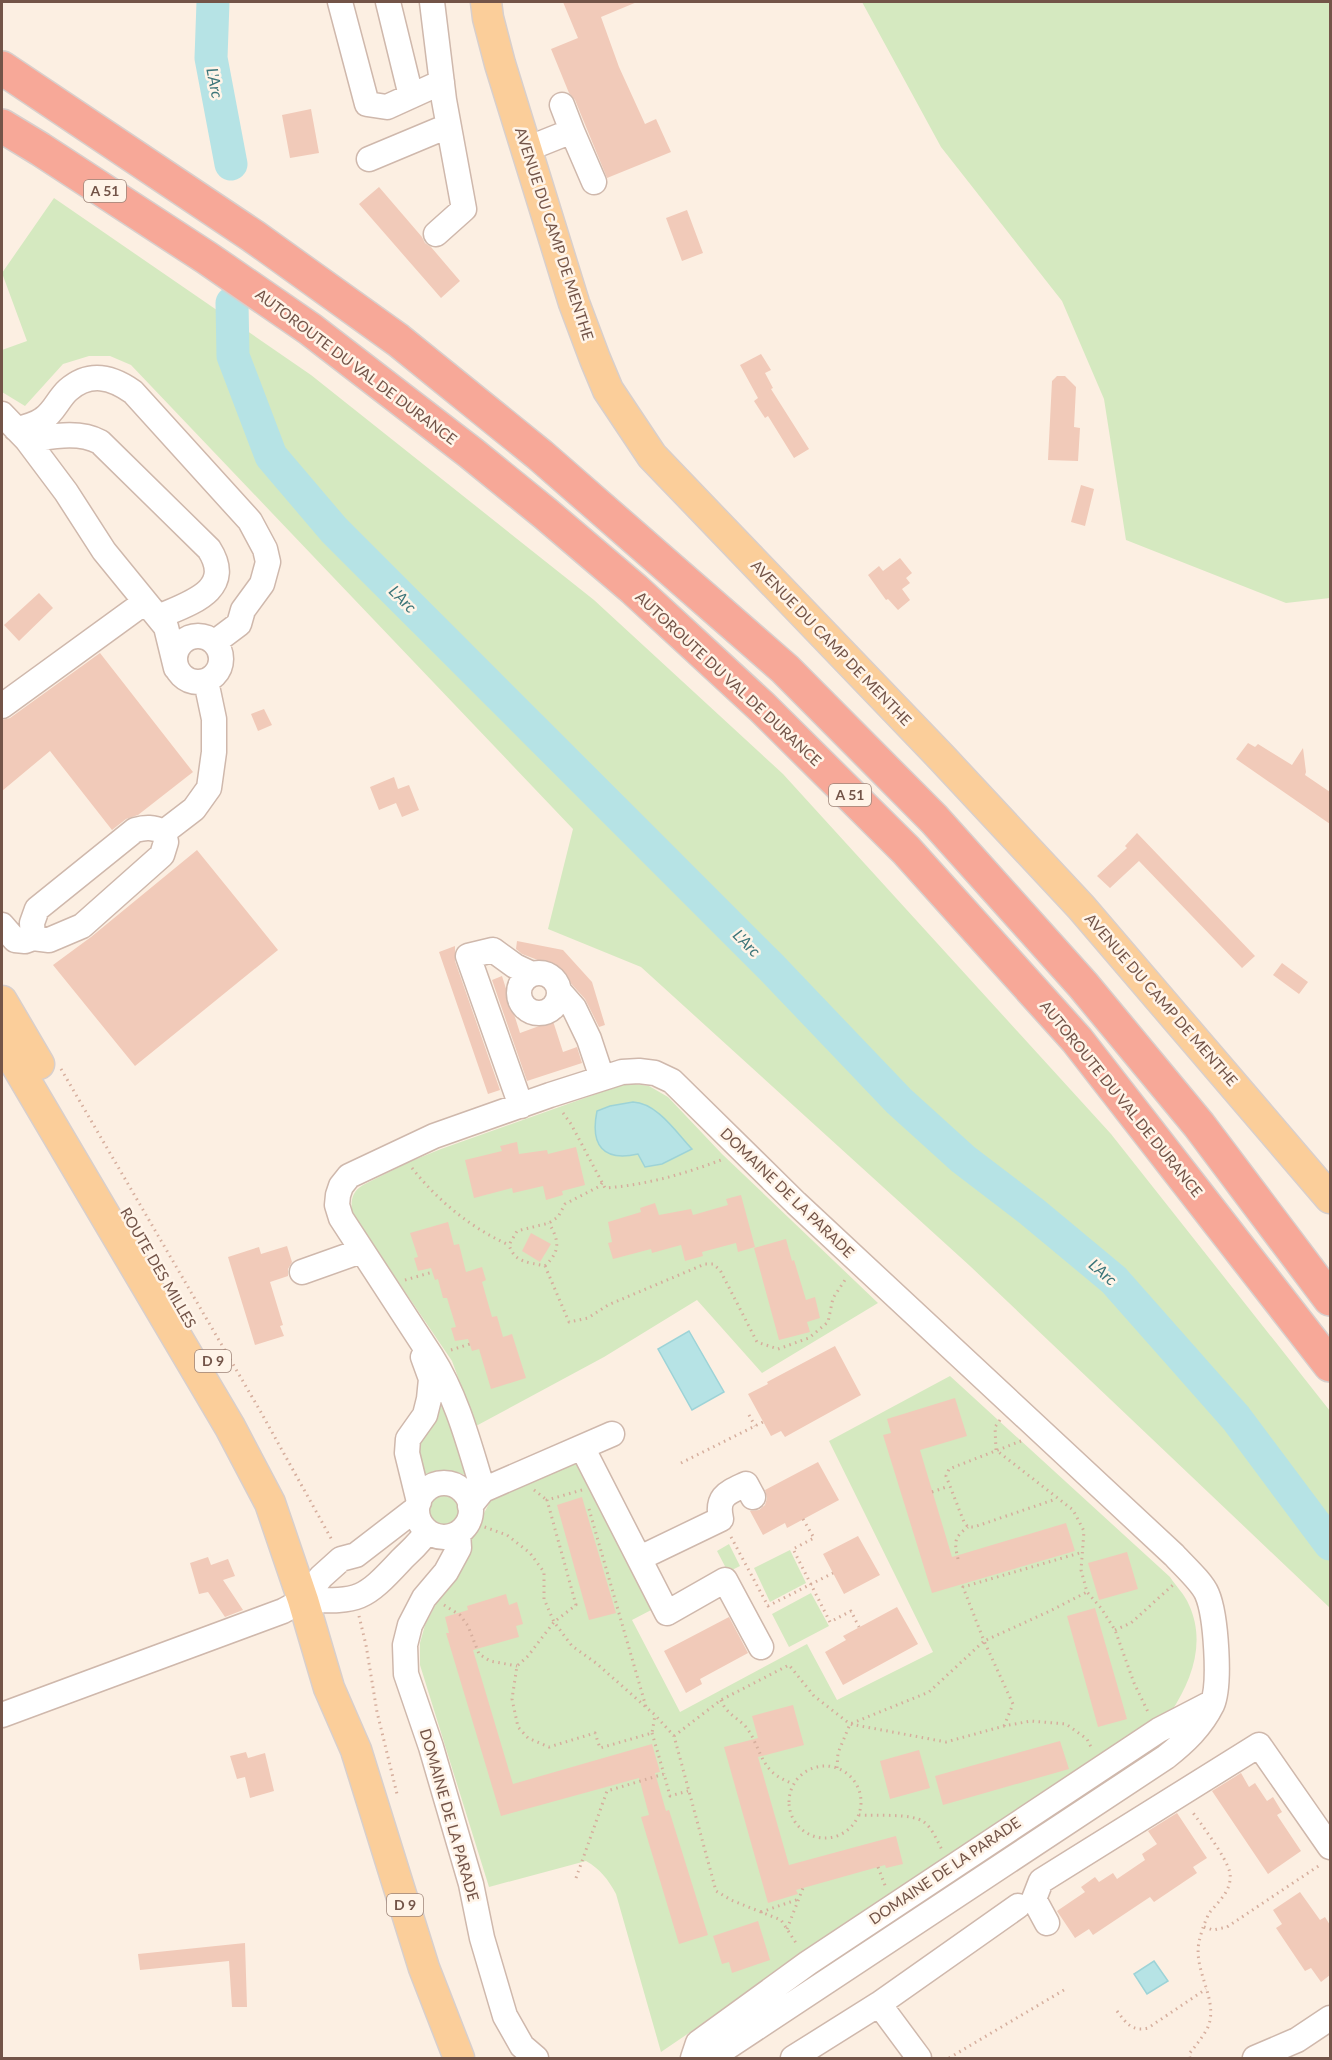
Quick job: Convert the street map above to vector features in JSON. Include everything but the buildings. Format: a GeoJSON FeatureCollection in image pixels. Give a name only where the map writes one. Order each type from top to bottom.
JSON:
{"type":"FeatureCollection","features":[{"type":"Feature","properties":{"kind":"highway","name":"A 51"},"geometry":{"type":"LineString","coordinates":[[2,68],[202,201],[398,340],[540,455],[785,669],[934,819],[1083,985],[1199,1125],[1330,1299]]}},
{"type":"Feature","properties":{"kind":"highway","name":"AUTOROUTE DU VAL DE DURANCE"},"geometry":{"type":"LineString","coordinates":[[2,126],[40,148],[284,311],[471,453],[634,589],[762,707],[897,842],[1077,1040],[1330,1365]]}},
{"type":"Feature","properties":{"kind":"main road","name":"AVENUE DU CAMP DE MENTHE"},"geometry":{"type":"LineString","coordinates":[[486,2],[500,64],[574,303],[608,390],[652,456],[1081,907],[1330,1198]]}},
{"type":"Feature","properties":{"kind":"main road","name":"ROUTE DES MILLES"},"geometry":{"type":"LineString","coordinates":[[2,1001],[245,1415],[277,1479],[303,1547],[329,1688],[356,1750],[424,1968],[459,2058]]}},
{"type":"Feature","properties":{"kind":"main road","name":"ROUTE DES MILLES"},"geometry":{"type":"LineString","coordinates":[[2,1041],[230,1426],[270,1503],[313,1595]]}},
{"type":"Feature","properties":{"kind":"street"},"geometry":{"type":"LineString","coordinates":[[340,2],[367,104],[387,107],[442,82]]}},
{"type":"Feature","properties":{"kind":"street"},"geometry":{"type":"LineString","coordinates":[[387,2],[411,96]]}},
{"type":"Feature","properties":{"kind":"street"},"geometry":{"type":"LineString","coordinates":[[432,2],[448,126],[464,209],[435,234]]}},
{"type":"Feature","properties":{"kind":"street"},"geometry":{"type":"LineString","coordinates":[[562,105],[594,182]]}},
{"type":"Feature","properties":{"kind":"street"},"geometry":{"type":"LineString","coordinates":[[369,159],[448,126]]}},
{"type":"Feature","properties":{"kind":"street"},"geometry":{"type":"LineString","coordinates":[[527,149],[572,131]]}},
{"type":"Feature","properties":{"kind":"street"},"geometry":{"type":"LineString","coordinates":[[15,428],[32,426],[41,421],[67,391],[89,379],[111,379],[133,392],[249,521],[265,549],[268,561],[262,584],[243,610],[239,624],[206,639],[189,637],[180,644],[175,657],[176,668]]}},
{"type":"Feature","properties":{"kind":"street"},"geometry":{"type":"LineString","coordinates":[[15,428],[66,492],[104,552],[156,615],[176,668],[186,679],[194,682],[206,681],[216,675],[222,662],[221,653],[206,639],[156,615]]}},
{"type":"Feature","properties":{"kind":"street"},"geometry":{"type":"LineString","coordinates":[[2,706],[156,615],[199,600],[210,591],[216,572],[216,563],[209,549],[99,442],[91,437],[15,428]]}},
{"type":"Feature","properties":{"kind":"street"},"geometry":{"type":"LineString","coordinates":[[164,832],[194,809],[209,788],[214,752],[214,719],[206,681]]}},
{"type":"Feature","properties":{"kind":"street"},"geometry":{"type":"LineString","coordinates":[[33,938],[32,923],[37,909],[135,830],[146,827],[164,832]]}},
{"type":"Feature","properties":{"kind":"street"},"geometry":{"type":"LineString","coordinates":[[2,925],[15,940],[25,941],[33,938],[50,940],[82,926],[162,855],[166,842],[164,832]]}},
{"type":"Feature","properties":{"kind":"street"},"geometry":{"type":"LineString","coordinates":[[521,1106],[468,956],[493,950],[515,966],[532,974]]}},
{"type":"Feature","properties":{"kind":"street"},"geometry":{"type":"LineString","coordinates":[[559,991],[558,998],[551,1009],[538,1013],[522,1002],[520,989],[522,983],[532,974],[550,976],[574,1008],[589,1039],[602,1078]]}},
{"type":"Feature","properties":{"kind":"street","name":"DOMAINE DE LA PARADE"},"geometry":{"type":"LineString","coordinates":[[536,2058],[522,2046],[506,2016],[482,1938],[471,1884],[431,1747],[406,1674],[405,1645],[411,1625],[424,1598],[446,1572],[459,1548],[470,1512],[460,1417],[443,1375],[348,1232],[339,1212],[338,1195],[341,1186],[349,1176],[434,1136],[602,1078],[622,1072],[639,1071],[655,1073],[672,1081],[742,1151],[1174,1555],[1207,1593],[1215,1623],[1217,1646],[1213,1702],[1201,1724],[1166,1757],[711,2058]]}},
{"type":"Feature","properties":{"kind":"street"},"geometry":{"type":"LineString","coordinates":[[302,1272],[361,1251]]}},
{"type":"Feature","properties":{"kind":"street","name":"DOMAINE DE LA PARADE"},"geometry":{"type":"LineString","coordinates":[[417,1334],[431,1379],[425,1414],[408,1439],[407,1453],[414,1475],[421,1524],[430,1533],[446,1572]]}},
{"type":"Feature","properties":{"kind":"street"},"geometry":{"type":"LineString","coordinates":[[313,1595],[339,1601],[354,1599],[379,1585],[430,1533],[442,1537],[470,1512],[612,1434]]}},
{"type":"Feature","properties":{"kind":"street"},"geometry":{"type":"LineString","coordinates":[[582,1449],[667,1613],[725,1580],[761,1647]]}},
{"type":"Feature","properties":{"kind":"street"},"geometry":{"type":"LineString","coordinates":[[2,1715],[283,1611],[313,1595],[321,1577],[341,1559],[356,1555],[418,1505],[429,1488],[446,1484],[455,1486],[462,1491],[470,1512]]}},
{"type":"Feature","properties":{"kind":"street"},"geometry":{"type":"LineString","coordinates":[[640,1558],[721,1519],[719,1506],[721,1500],[746,1484],[753,1497]]}},
{"type":"Feature","properties":{"kind":"street","name":"DOMAINE DE LA PARADE"},"geometry":{"type":"LineString","coordinates":[[693,2058],[698,2043],[808,1963],[1159,1730],[1213,1702]]}},
{"type":"Feature","properties":{"kind":"street"},"geometry":{"type":"LineString","coordinates":[[1047,1923],[1034,1899],[1041,1881],[1259,1745],[1326,1856]]}},
{"type":"Feature","properties":{"kind":"street"},"geometry":{"type":"LineString","coordinates":[[793,2058],[879,2004],[1018,1906]]}},
{"type":"Feature","properties":{"kind":"street"},"geometry":{"type":"LineString","coordinates":[[879,2004],[919,2058]]}},
{"type":"Feature","properties":{"kind":"street"},"geometry":{"type":"LineString","coordinates":[[1255,2058],[1297,2040],[1330,2018]]}},
{"type":"Feature","properties":{"kind":"path"},"geometry":{"type":"LineString","coordinates":[[56,1060],[257,1404],[337,1548]]}},
{"type":"Feature","properties":{"kind":"path"},"geometry":{"type":"LineString","coordinates":[[550,1095],[571,1124],[605,1188],[633,1186],[698,1169],[742,1151]]}},
{"type":"Feature","properties":{"kind":"path"},"geometry":{"type":"LineString","coordinates":[[400,1152],[419,1176],[464,1220],[487,1235],[509,1245],[512,1254],[520,1260],[545,1266]]}},
{"type":"Feature","properties":{"kind":"path"},"geometry":{"type":"LineString","coordinates":[[509,1245],[517,1231],[549,1223],[558,1217],[565,1204],[602,1183]]}},
{"type":"Feature","properties":{"kind":"path"},"geometry":{"type":"LineString","coordinates":[[545,1266],[557,1248],[557,1239],[549,1223]]}},
{"type":"Feature","properties":{"kind":"path"},"geometry":{"type":"LineString","coordinates":[[545,1266],[569,1322],[588,1318],[608,1305],[705,1264],[713,1264],[720,1270],[757,1342],[778,1349],[809,1338],[828,1322],[833,1299],[844,1280],[862,1264]]}},
{"type":"Feature","properties":{"kind":"path"},"geometry":{"type":"LineString","coordinates":[[384,1286],[433,1272]]}},
{"type":"Feature","properties":{"kind":"path"},"geometry":{"type":"LineString","coordinates":[[1012,1405],[995,1427],[996,1450],[1073,1510],[1080,1520],[1084,1531],[1081,1570],[1087,1592],[1115,1630],[1134,1683],[1159,1730]]}},
{"type":"Feature","properties":{"kind":"path"},"geometry":{"type":"LineString","coordinates":[[749,1415],[755,1426]]}},
{"type":"Feature","properties":{"kind":"path"},"geometry":{"type":"LineString","coordinates":[[681,1463],[763,1422]]}},
{"type":"Feature","properties":{"kind":"path"},"geometry":{"type":"LineString","coordinates":[[968,1527],[949,1486],[946,1476],[950,1469],[1042,1433]]}},
{"type":"Feature","properties":{"kind":"path"},"geometry":{"type":"LineString","coordinates":[[932,1492],[949,1486]]}},
{"type":"Feature","properties":{"kind":"path"},"geometry":{"type":"LineString","coordinates":[[583,1489],[547,1500],[576,1605],[554,1622],[528,1656],[517,1666],[512,1698],[515,1718],[518,1727],[528,1738],[549,1747],[595,1733],[600,1749],[652,1733]]}},
{"type":"Feature","properties":{"kind":"path"},"geometry":{"type":"LineString","coordinates":[[958,1559],[954,1541],[957,1535],[968,1527],[974,1527],[1057,1498]]}},
{"type":"Feature","properties":{"kind":"path"},"geometry":{"type":"LineString","coordinates":[[586,1501],[646,1707]]}},
{"type":"Feature","properties":{"kind":"path"},"geometry":{"type":"LineString","coordinates":[[470,1512],[530,1552],[544,1572],[544,1599],[554,1622],[572,1646],[596,1663],[646,1707],[674,1736],[716,1890],[731,1900],[781,1920],[808,1963]]}},
{"type":"Feature","properties":{"kind":"path"},"geometry":{"type":"LineString","coordinates":[[721,1519],[768,1606],[833,1573]]}},
{"type":"Feature","properties":{"kind":"path"},"geometry":{"type":"LineString","coordinates":[[803,1519],[813,1538],[793,1549],[810,1585],[830,1622],[851,1611],[859,1627]]}},
{"type":"Feature","properties":{"kind":"path"},"geometry":{"type":"LineString","coordinates":[[1004,1726],[1013,1704],[984,1641],[963,1587],[1083,1552]]}},
{"type":"Feature","properties":{"kind":"path"},"geometry":{"type":"LineString","coordinates":[[1115,1630],[1131,1623],[1188,1571]]}},
{"type":"Feature","properties":{"kind":"path"},"geometry":{"type":"LineString","coordinates":[[837,1768],[838,1753],[850,1724],[929,1692],[984,1641],[1087,1592]]}},
{"type":"Feature","properties":{"kind":"path"},"geometry":{"type":"LineString","coordinates":[[424,1598],[452,1608],[460,1615],[468,1626],[479,1654],[490,1661],[517,1666]]}},
{"type":"Feature","properties":{"kind":"path"},"geometry":{"type":"LineString","coordinates":[[357,1609],[366,1645],[377,1712],[399,1803]]}},
{"type":"Feature","properties":{"kind":"path"},"geometry":{"type":"LineString","coordinates":[[674,1736],[721,1700],[789,1665],[814,1696],[850,1724],[946,1742],[1031,1721],[1066,1724],[1087,1739],[1101,1768]]}},
{"type":"Feature","properties":{"kind":"path"},"geometry":{"type":"LineString","coordinates":[[721,1700],[725,1712],[744,1725],[754,1738],[767,1767],[775,1775],[793,1784]]}},
{"type":"Feature","properties":{"kind":"path"},"geometry":{"type":"LineString","coordinates":[[655,1715],[652,1733],[670,1796],[689,1791]]}},
{"type":"Feature","properties":{"kind":"path"},"geometry":{"type":"LineString","coordinates":[[828,1766],[837,1768],[846,1772],[858,1787],[861,1796],[859,1815],[853,1826],[844,1834],[827,1839],[809,1836],[799,1829],[792,1819],[789,1795],[793,1784],[801,1774],[809,1769],[828,1766]]}},
{"type":"Feature","properties":{"kind":"path"},"geometry":{"type":"LineString","coordinates":[[576,1878],[607,1791],[664,1774]]}},
{"type":"Feature","properties":{"kind":"path"},"geometry":{"type":"LineString","coordinates":[[1180,1794],[1226,1863],[1230,1873],[1229,1885],[1224,1896],[1209,1913],[1199,1945],[1199,1962],[1210,2000],[1209,2025],[1189,2054],[1190,2058]]}},
{"type":"Feature","properties":{"kind":"path"},"geometry":{"type":"LineString","coordinates":[[859,1815],[910,1816],[927,1823],[951,1868]]}},
{"type":"Feature","properties":{"kind":"path"},"geometry":{"type":"LineString","coordinates":[[1204,1927],[1213,1930],[1227,1927],[1326,1856]]}},
{"type":"Feature","properties":{"kind":"path"},"geometry":{"type":"LineString","coordinates":[[787,1929],[803,1888]]}},
{"type":"Feature","properties":{"kind":"path"},"geometry":{"type":"LineString","coordinates":[[761,1912],[799,1899]]}},
{"type":"Feature","properties":{"kind":"path"},"geometry":{"type":"LineString","coordinates":[[1117,2011],[1131,2028],[1140,2030],[1148,2028],[1206,1989]]}},
{"type":"Feature","properties":{"kind":"path"},"geometry":{"type":"LineString","coordinates":[[949,2058],[1064,1990]]}},
{"type":"Feature","properties":{"kind":"green space"},"geometry":{"type":"Polygon","coordinates":[[[862,2],[1330,2],[1330,598],[1286,603],[1126,540],[1104,399],[1062,301],[941,147],[862,2]]]}},
{"type":"Feature","properties":{"kind":"green space"},"geometry":{"type":"Polygon","coordinates":[[[54,198],[311,375],[594,600],[783,774],[1111,1134],[1330,1411],[1330,1608],[970,1266],[641,967],[548,929],[573,829],[131,365],[110,356],[89,356],[63,364],[25,406],[2,392],[2,350],[27,341],[2,273],[54,198]]]}},
{"type":"Feature","properties":{"kind":"green space"},"geometry":{"type":"Polygon","coordinates":[[[627,1083],[649,1086],[668,1097],[722,1154],[878,1303],[762,1373],[697,1300],[604,1357],[476,1426],[452,1361],[353,1215],[354,1194],[363,1185],[409,1162],[627,1083]]]}},
{"type":"Feature","properties":{"kind":"green space"},"geometry":{"type":"Polygon","coordinates":[[[950,1376],[1170,1577],[1183,1594],[1194,1619],[1196,1633],[1194,1660],[1185,1687],[1171,1712],[915,1879],[661,2052],[616,1894],[600,1871],[586,1861],[489,1887],[420,1665],[420,1643],[425,1625],[492,1498],[580,1460],[655,1608],[632,1620],[680,1712],[807,1644],[837,1700],[933,1652],[829,1441],[950,1376]]]}},
{"type":"Feature","properties":{"kind":"green space"},"geometry":{"type":"Polygon","coordinates":[[[443,1400],[474,1478],[454,1471],[442,1470],[422,1476],[416,1441],[434,1424],[443,1400]]]}},
{"type":"Feature","properties":{"kind":"green space"},"geometry":{"type":"Polygon","coordinates":[[[445,1490],[453,1491],[460,1496],[465,1503],[465,1519],[460,1526],[453,1531],[445,1532],[437,1531],[430,1526],[425,1519],[424,1511],[425,1503],[430,1496],[437,1491],[445,1490]]]}},
{"type":"Feature","properties":{"kind":"green space"},"geometry":{"type":"Polygon","coordinates":[[[729,1544],[740,1566],[728,1572],[717,1551],[729,1544]]]}},
{"type":"Feature","properties":{"kind":"green space"},"geometry":{"type":"Polygon","coordinates":[[[790,1550],[806,1583],[770,1602],[754,1568],[790,1550]]]}},
{"type":"Feature","properties":{"kind":"green space"},"geometry":{"type":"Polygon","coordinates":[[[811,1593],[829,1626],[789,1647],[772,1614],[811,1593]]]}},
{"type":"Feature","properties":{"kind":"water"},"geometry":{"type":"Polygon","coordinates":[[[633,1102],[650,1107],[658,1113],[692,1149],[662,1164],[645,1167],[638,1154],[626,1156],[608,1153],[598,1142],[595,1123],[597,1111],[633,1102]]]}},
{"type":"Feature","properties":{"kind":"water"},"geometry":{"type":"Polygon","coordinates":[[[689,1331],[724,1392],[692,1410],[658,1349],[689,1331]]]}},
{"type":"Feature","properties":{"kind":"water"},"geometry":{"type":"Polygon","coordinates":[[[1154,1961],[1168,1981],[1147,1994],[1134,1974],[1154,1961]]]}},
{"type":"Feature","properties":{"kind":"waterway","name":"L'Arc"},"geometry":{"type":"LineString","coordinates":[[213,2],[211,58],[231,164]]}},
{"type":"Feature","properties":{"kind":"waterway","name":"L'Arc"},"geometry":{"type":"LineString","coordinates":[[232,303],[233,356],[271,456],[334,530],[771,967],[899,1101],[963,1159],[1031,1211],[1114,1280],[1236,1418],[1330,1544]]}}]}
